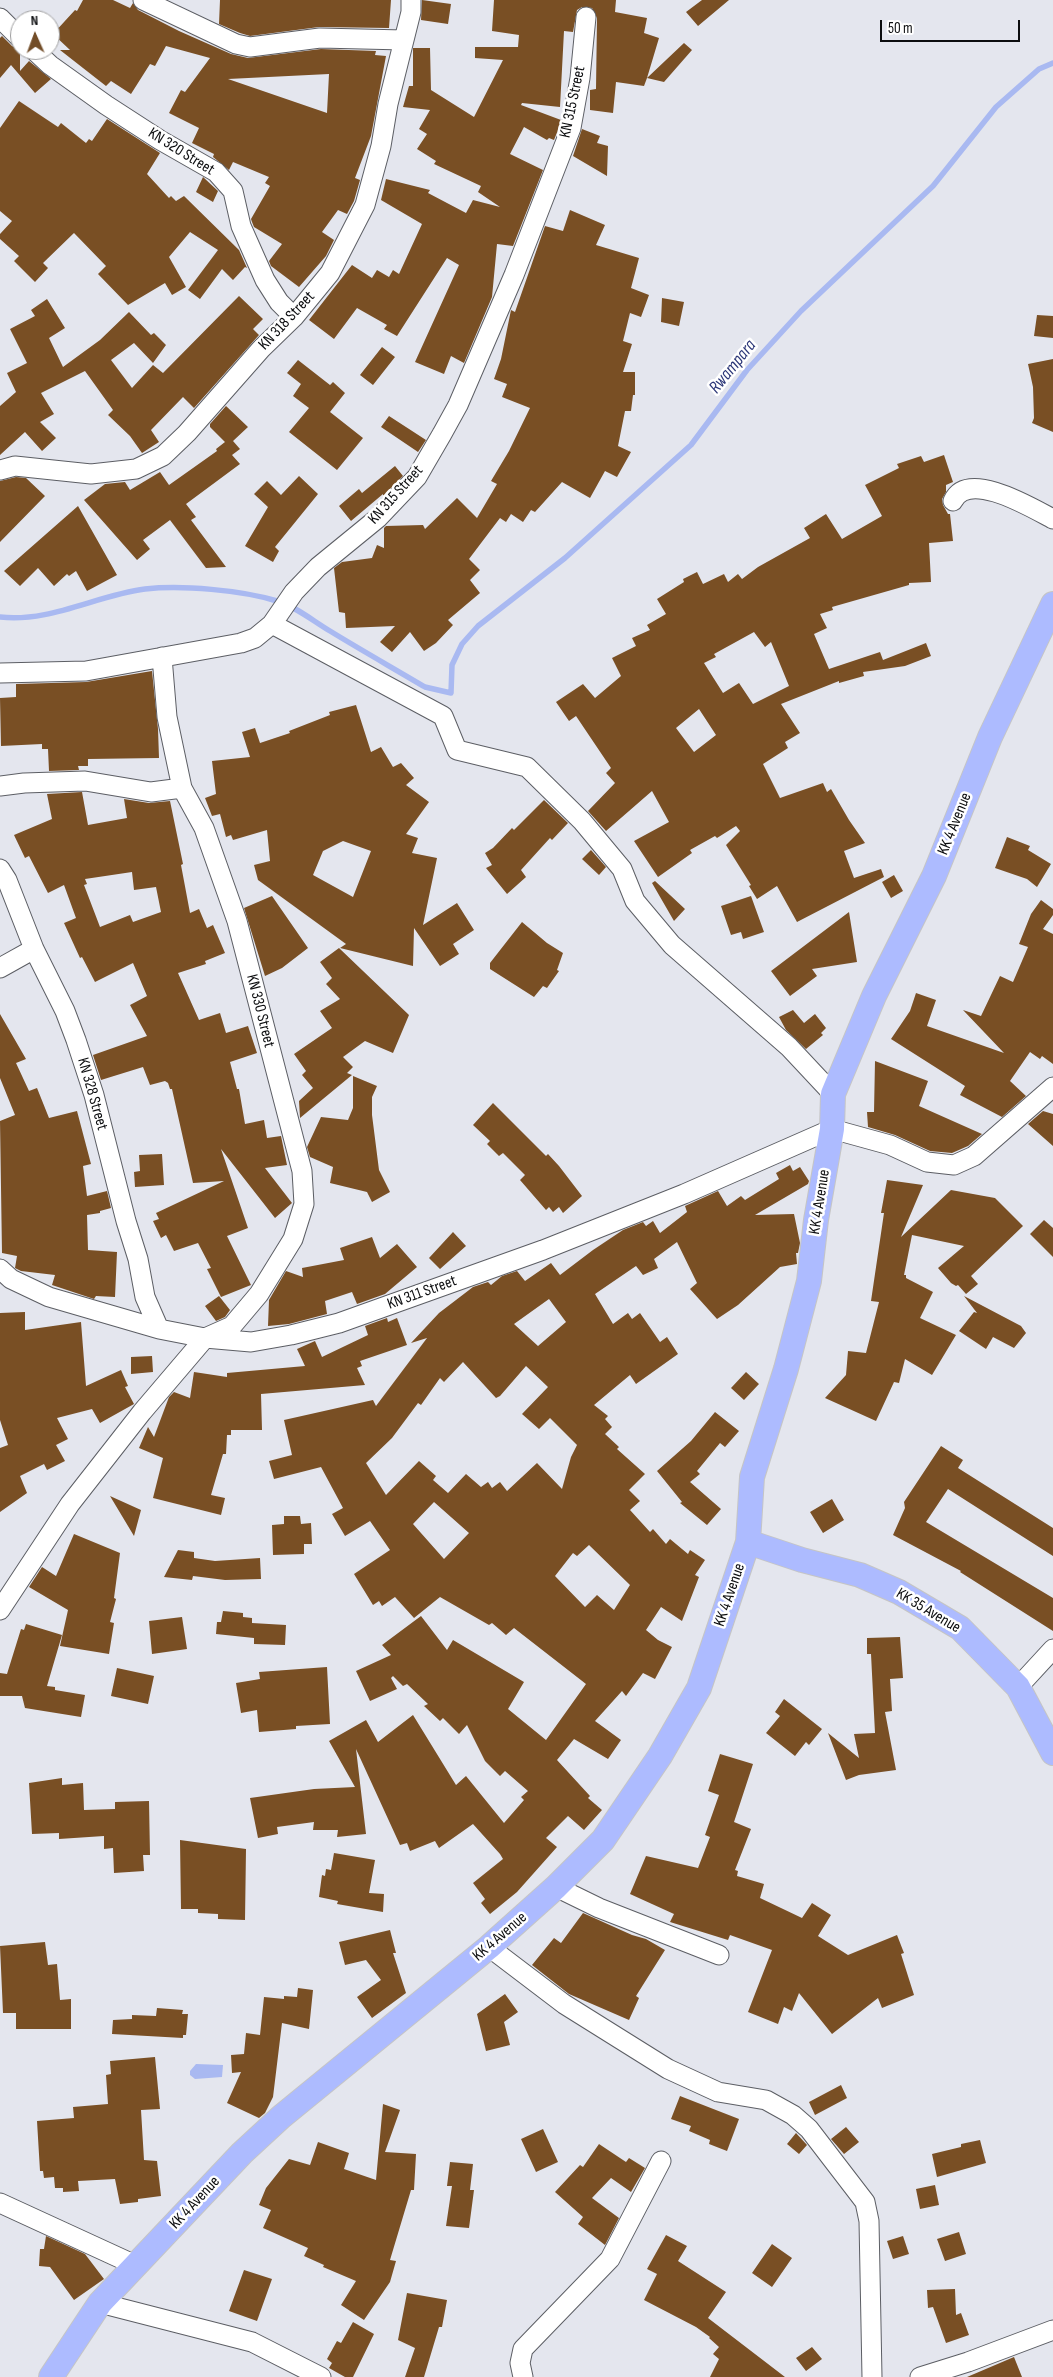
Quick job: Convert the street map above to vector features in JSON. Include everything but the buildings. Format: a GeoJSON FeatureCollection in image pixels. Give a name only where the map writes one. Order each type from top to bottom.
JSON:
{"type":"FeatureCollection","features":[{"type":"Feature","properties":{"kind":"main road","name":"KK 4 Avenue"},"geometry":{"type":"LineString","coordinates":[[51,2377],[100,2303],[242,2153],[281,2117],[489,1947],[556,1887],[603,1840],[660,1756],[699,1688],[748,1542],[752,1477],[786,1369],[809,1281],[816,1220],[832,1129],[833,1094],[874,996],[934,876],[990,737],[1053,604]]}},
{"type":"Feature","properties":{"kind":"main road","name":"KK 35 Avenue"},"geometry":{"type":"LineString","coordinates":[[748,1542],[802,1560],[860,1575],[899,1592],[960,1628],[1018,1687],[1053,1753]]}},
{"type":"Feature","properties":{"kind":"street"},"geometry":{"type":"LineString","coordinates":[[143,0],[236,44],[250,47],[320,38],[404,40]]}},
{"type":"Feature","properties":{"kind":"street","name":"KN 318 Street"},"geometry":{"type":"LineString","coordinates":[[0,470],[14,466],[91,474],[136,469],[163,456],[187,434],[261,349],[294,317],[330,273],[365,205],[381,146],[411,12],[411,0]]}},
{"type":"Feature","properties":{"kind":"street","name":"KN 315 Street"},"geometry":{"type":"LineString","coordinates":[[0,673],[86,671],[241,643],[255,638],[272,624],[294,592],[318,567],[378,518],[417,477],[458,405],[514,276],[571,128],[580,78],[586,16]]}},
{"type":"Feature","properties":{"kind":"street"},"geometry":{"type":"LineString","coordinates":[[0,18],[10,28]]}},
{"type":"Feature","properties":{"kind":"street","name":"KN 320 Street"},"geometry":{"type":"LineString","coordinates":[[45,60],[106,105],[160,140],[216,172],[233,191],[241,226],[266,280],[279,302],[294,317]]}},
{"type":"Feature","properties":{"kind":"street"},"geometry":{"type":"LineString","coordinates":[[953,500],[963,489],[976,488],[1015,500],[1053,519]]}},
{"type":"Feature","properties":{"kind":"street"},"geometry":{"type":"LineString","coordinates":[[272,624],[443,716],[457,750],[528,767],[582,821],[622,868],[635,901],[672,945],[789,1047],[833,1094]]}},
{"type":"Feature","properties":{"kind":"street","name":"KN 330 Street"},"geometry":{"type":"LineString","coordinates":[[162,657],[167,718],[182,788],[204,828],[237,921],[263,1030],[302,1171],[304,1204],[293,1239],[259,1294],[232,1326],[205,1338]]}},
{"type":"Feature","properties":{"kind":"street"},"geometry":{"type":"LineString","coordinates":[[0,786],[84,780],[151,792],[182,788]]}},
{"type":"Feature","properties":{"kind":"street","name":"KN 328 Street"},"geometry":{"type":"LineString","coordinates":[[0,869],[7,880],[34,949],[65,1011],[79,1050],[94,1095],[126,1221],[138,1260],[146,1298],[159,1329]]}},
{"type":"Feature","properties":{"kind":"street"},"geometry":{"type":"LineString","coordinates":[[0,968],[34,949]]}},
{"type":"Feature","properties":{"kind":"street"},"geometry":{"type":"LineString","coordinates":[[832,1129],[890,1145],[927,1162],[954,1165],[974,1156],[1053,1087]]}},
{"type":"Feature","properties":{"kind":"street","name":"KN 311 Street"},"geometry":{"type":"LineString","coordinates":[[0,1270],[11,1279],[49,1297],[159,1329],[205,1338],[251,1342],[291,1335],[338,1323],[552,1246],[684,1194],[832,1129]]}},
{"type":"Feature","properties":{"kind":"street"},"geometry":{"type":"LineString","coordinates":[[0,1610],[70,1504],[142,1412],[205,1338]]}},
{"type":"Feature","properties":{"kind":"street"},"geometry":{"type":"LineString","coordinates":[[1018,1687],[1053,1649]]}},
{"type":"Feature","properties":{"kind":"street"},"geometry":{"type":"LineString","coordinates":[[556,1887],[599,1908],[719,1955]]}},
{"type":"Feature","properties":{"kind":"street"},"geometry":{"type":"LineString","coordinates":[[489,1947],[564,2004],[668,2069],[718,2092],[766,2100],[793,2115],[810,2129],[865,2202],[869,2220],[872,2377]]}},
{"type":"Feature","properties":{"kind":"street"},"geometry":{"type":"LineString","coordinates":[[524,2377],[520,2363],[523,2349],[610,2259],[661,2160]]}},
{"type":"Feature","properties":{"kind":"street"},"geometry":{"type":"LineString","coordinates":[[0,2203],[135,2265]]}},
{"type":"Feature","properties":{"kind":"street"},"geometry":{"type":"LineString","coordinates":[[100,2303],[252,2342],[321,2377]]}},
{"type":"Feature","properties":{"kind":"street"},"geometry":{"type":"LineString","coordinates":[[920,2377],[968,2362],[1053,2330]]}},
{"type":"Feature","properties":{"kind":"water"},"geometry":{"type":"Polygon","coordinates":[[[196,2064],[223,2065],[222,2077],[195,2079],[190,2075],[190,2071],[196,2064]]]}},
{"type":"Feature","properties":{"kind":"waterway","name":"Rwampara"},"geometry":{"type":"LineString","coordinates":[[0,617],[37,616],[145,589],[194,588],[229,591],[263,597],[290,606],[425,687],[451,693],[452,665],[462,644],[478,626],[565,558],[691,445],[747,370],[801,311],[933,186],[996,107],[1039,69],[1053,63]]}}]}
